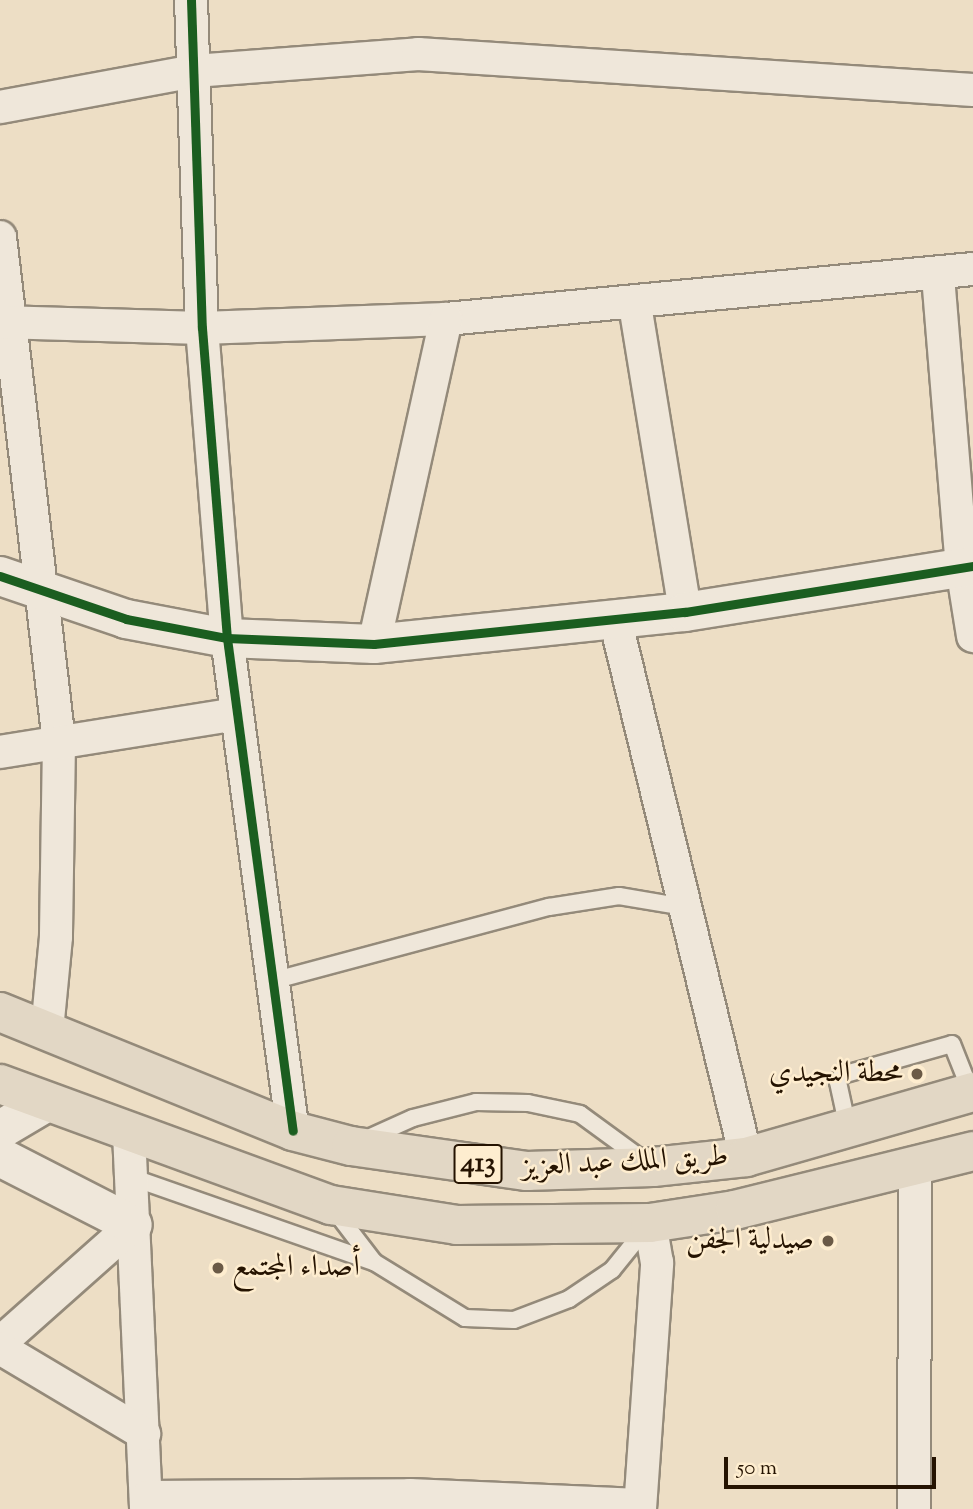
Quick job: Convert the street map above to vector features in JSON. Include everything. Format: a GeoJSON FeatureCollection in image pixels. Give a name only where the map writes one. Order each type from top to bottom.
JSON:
{"type":"FeatureCollection","features":[{"type":"Feature","properties":{"kind":"highway","name":"طريق الملك عبد العزيز"},"geometry":{"type":"LineString","coordinates":[[0,1012],[293,1131],[351,1146],[527,1171],[653,1167],[746,1157],[972,1092]]}},
{"type":"Feature","properties":{"kind":"highway","name":"طريق الملك عبد العزيز"},"geometry":{"type":"LineString","coordinates":[[0,1084],[331,1205],[457,1225],[650,1223],[735,1210],[915,1168],[973,1151]]}},
{"type":"Feature","properties":{"kind":"street"},"geometry":{"type":"LineString","coordinates":[[191,0],[202,328],[227,638],[293,1131]]}},
{"type":"Feature","properties":{"kind":"street"},"geometry":{"type":"LineString","coordinates":[[0,107],[194,71],[418,54],[973,90]]}},
{"type":"Feature","properties":{"kind":"street"},"geometry":{"type":"LineString","coordinates":[[0,237],[6,322],[37,591],[59,742],[56,937],[47,1031]]}},
{"type":"Feature","properties":{"kind":"street"},"geometry":{"type":"LineString","coordinates":[[6,322],[202,328],[446,319],[635,305],[939,276],[973,270]]}},
{"type":"Feature","properties":{"kind":"street"},"geometry":{"type":"LineString","coordinates":[[939,276],[973,636]]}},
{"type":"Feature","properties":{"kind":"street"},"geometry":{"type":"LineString","coordinates":[[635,305],[685,612]]}},
{"type":"Feature","properties":{"kind":"street"},"geometry":{"type":"LineString","coordinates":[[374,644],[446,319]]}},
{"type":"Feature","properties":{"kind":"street"},"geometry":{"type":"LineString","coordinates":[[0,576],[37,591],[126,619],[227,638],[374,644],[685,612],[967,566]]}},
{"type":"Feature","properties":{"kind":"street"},"geometry":{"type":"LineString","coordinates":[[615,619],[746,1157]]}},
{"type":"Feature","properties":{"kind":"street"},"geometry":{"type":"LineString","coordinates":[[0,752],[236,713]]}},
{"type":"Feature","properties":{"kind":"street"},"geometry":{"type":"LineString","coordinates":[[0,1130],[47,1101]]}},
{"type":"Feature","properties":{"kind":"street"},"geometry":{"type":"LineString","coordinates":[[129,1133],[147,1503],[410,1502],[640,1507],[657,1263],[650,1223]]}},
{"type":"Feature","properties":{"kind":"street"},"geometry":{"type":"LineString","coordinates":[[0,1157],[134,1225]]}},
{"type":"Feature","properties":{"kind":"street"},"geometry":{"type":"LineString","coordinates":[[914,1509],[915,1168]]}},
{"type":"Feature","properties":{"kind":"street"},"geometry":{"type":"LineString","coordinates":[[134,1225],[0,1346],[144,1434]]}},
{"type":"Feature","properties":{"kind":"lane"},"geometry":{"type":"LineString","coordinates":[[272,981],[549,907],[619,895],[685,907]]}},
{"type":"Feature","properties":{"kind":"lane"},"geometry":{"type":"LineString","coordinates":[[848,1128],[838,1083],[842,1075],[952,1044],[972,1092]]}},
{"type":"Feature","properties":{"kind":"lane"},"geometry":{"type":"LineString","coordinates":[[351,1146],[413,1118],[476,1102],[528,1103],[580,1114],[653,1167]]}},
{"type":"Feature","properties":{"kind":"lane"},"geometry":{"type":"LineString","coordinates":[[131,1177],[374,1262],[465,1318],[514,1320],[569,1299],[612,1270],[650,1223]]}},
{"type":"Feature","properties":{"kind":"lane"},"geometry":{"type":"LineString","coordinates":[[331,1205],[374,1262]]}},
{"type":"Feature","properties":{"kind":"cycle path"},"geometry":{"type":"LineString","coordinates":[[191,0],[202,328],[227,638],[293,1131]]}},
{"type":"Feature","properties":{"kind":"cycle path"},"geometry":{"type":"LineString","coordinates":[[0,576],[126,619],[227,638],[374,644],[685,612],[973,566]]}},
{"type":"Feature","properties":{"kind":"place","name":"محطة النجيدي"},"geometry":{"type":"Point","coordinates":[917,1074]}},
{"type":"Feature","properties":{"kind":"place","name":"صيدلية الجفن"},"geometry":{"type":"Point","coordinates":[828,1241]}},
{"type":"Feature","properties":{"kind":"place","name":"أصداء المجتمع"},"geometry":{"type":"Point","coordinates":[218,1268]}}]}
